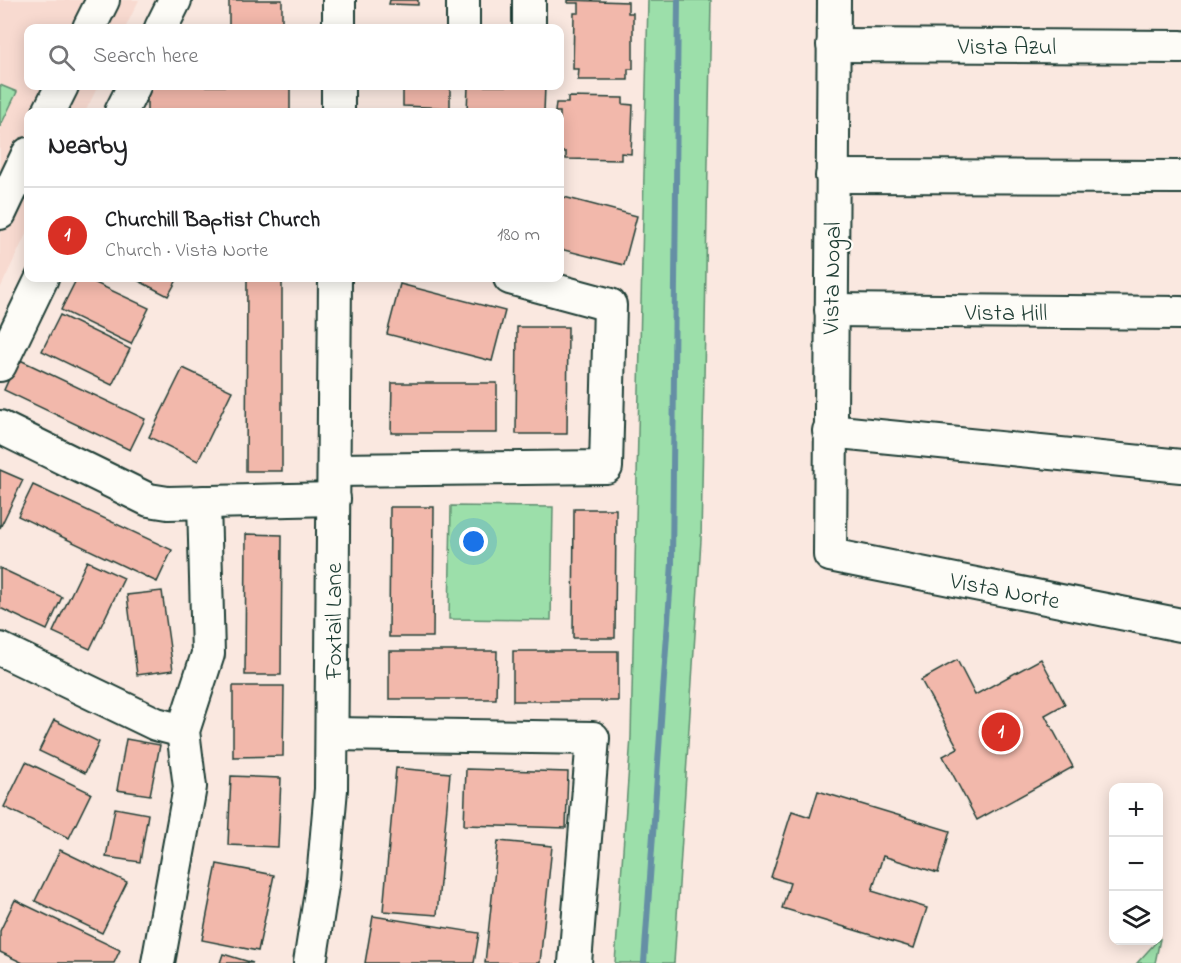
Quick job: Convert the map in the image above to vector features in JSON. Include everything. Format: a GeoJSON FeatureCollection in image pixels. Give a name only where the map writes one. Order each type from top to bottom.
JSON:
{"type":"FeatureCollection","features":[{"type":"Feature","properties":{"kind":"street"},"geometry":{"type":"LineString","coordinates":[[91,24],[103,0]]}},
{"type":"Feature","properties":{"kind":"street"},"geometry":{"type":"LineString","coordinates":[[163,24],[175,0]]}},
{"type":"Feature","properties":{"kind":"street"},"geometry":{"type":"LineString","coordinates":[[339,0],[339,24]]}},
{"type":"Feature","properties":{"kind":"street"},"geometry":{"type":"LineString","coordinates":[[463,0],[464,24]]}},
{"type":"Feature","properties":{"kind":"street"},"geometry":{"type":"LineString","coordinates":[[529,0],[529,24]]}},
{"type":"Feature","properties":{"kind":"street","name":"Vista Nogal"},"geometry":{"type":"LineString","coordinates":[[830,555],[829,431],[834,0]]}},
{"type":"Feature","properties":{"kind":"street","name":"Vista Azul"},"geometry":{"type":"LineString","coordinates":[[833,45],[1181,47]]}},
{"type":"Feature","properties":{"kind":"street"},"geometry":{"type":"LineString","coordinates":[[51,108],[60,90]]}},
{"type":"Feature","properties":{"kind":"street"},"geometry":{"type":"LineString","coordinates":[[123,108],[132,90]]}},
{"type":"Feature","properties":{"kind":"street"},"geometry":{"type":"LineString","coordinates":[[338,90],[338,108]]}},
{"type":"Feature","properties":{"kind":"street"},"geometry":{"type":"LineString","coordinates":[[0,213],[24,162]]}},
{"type":"Feature","properties":{"kind":"street"},"geometry":{"type":"LineString","coordinates":[[832,176],[1181,177]]}},
{"type":"Feature","properties":{"kind":"street"},"geometry":{"type":"LineString","coordinates":[[0,365],[40,282]]}},
{"type":"Feature","properties":{"kind":"street","name":"Foxtail Lane"},"geometry":{"type":"LineString","coordinates":[[310,963],[323,879],[331,789],[335,282]]}},
{"type":"Feature","properties":{"kind":"street"},"geometry":{"type":"LineString","coordinates":[[0,427],[149,500],[168,503],[204,502],[334,484],[606,466],[610,305],[525,282]]}},
{"type":"Feature","properties":{"kind":"street","name":"Vista Hill"},"geometry":{"type":"LineString","coordinates":[[831,310],[1181,313]]}},
{"type":"Feature","properties":{"kind":"street"},"geometry":{"type":"LineString","coordinates":[[829,431],[1181,466]]}},
{"type":"Feature","properties":{"kind":"street"},"geometry":{"type":"LineString","coordinates":[[158,963],[190,787],[183,731],[208,654],[204,502]]}},
{"type":"Feature","properties":{"kind":"street","name":"Vista Norte"},"geometry":{"type":"LineString","coordinates":[[830,555],[1181,625]]}},
{"type":"Feature","properties":{"kind":"street"},"geometry":{"type":"LineString","coordinates":[[0,649],[156,724],[183,731]]}},
{"type":"Feature","properties":{"kind":"street"},"geometry":{"type":"LineString","coordinates":[[332,734],[593,738],[575,963]]}},
{"type":"Feature","properties":{"kind":"shaded area"},"geometry":{"type":"Polygon","coordinates":[[[0,0],[139,0],[127,24],[24,24],[24,90],[96,90],[87,108],[24,108],[24,238],[0,289],[0,0]]]}},
{"type":"Feature","properties":{"kind":"green space"},"geometry":{"type":"Polygon","coordinates":[[[648,0],[711,0],[701,540],[674,963],[615,963],[631,737],[648,0]]]}},
{"type":"Feature","properties":{"kind":"green space"},"geometry":{"type":"Polygon","coordinates":[[[0,85],[17,92],[0,127],[0,85]]]}},
{"type":"Feature","properties":{"kind":"green space"},"geometry":{"type":"Polygon","coordinates":[[[451,506],[553,507],[551,620],[449,619],[451,506]]]}},
{"type":"Feature","properties":{"kind":"green space"},"geometry":{"type":"Polygon","coordinates":[[[1153,945],[1159,945],[1155,963],[1137,963],[1153,945]]]}},
{"type":"Feature","properties":{"kind":"building"},"geometry":{"type":"Polygon","coordinates":[[[229,0],[282,0],[282,24],[229,24],[229,0]]]}},
{"type":"Feature","properties":{"kind":"building"},"geometry":{"type":"Polygon","coordinates":[[[390,0],[418,0],[418,5],[389,4],[390,0]]]}},
{"type":"Feature","properties":{"kind":"building"},"geometry":{"type":"Polygon","coordinates":[[[568,0],[628,2],[628,13],[633,13],[633,69],[628,69],[628,80],[578,80],[579,69],[573,69],[574,13],[579,13],[579,3],[568,3],[568,0]]]}},
{"type":"Feature","properties":{"kind":"building"},"geometry":{"type":"Polygon","coordinates":[[[147,90],[290,90],[290,108],[147,108],[147,90]]]}},
{"type":"Feature","properties":{"kind":"building"},"geometry":{"type":"Polygon","coordinates":[[[403,90],[450,90],[450,108],[403,106],[403,90]]]}},
{"type":"Feature","properties":{"kind":"building"},"geometry":{"type":"Polygon","coordinates":[[[468,90],[545,90],[544,108],[467,108],[468,90]]]}},
{"type":"Feature","properties":{"kind":"building"},"geometry":{"type":"Polygon","coordinates":[[[568,97],[623,98],[623,104],[633,105],[631,154],[621,153],[621,160],[566,159],[564,108],[555,108],[556,103],[568,103],[568,97]]]}},
{"type":"Feature","properties":{"kind":"building"},"geometry":{"type":"Polygon","coordinates":[[[564,197],[637,216],[624,265],[564,250],[564,197]]]}},
{"type":"Feature","properties":{"kind":"building"},"geometry":{"type":"Polygon","coordinates":[[[75,282],[94,282],[149,308],[131,344],[61,310],[75,282]]]}},
{"type":"Feature","properties":{"kind":"building"},"geometry":{"type":"Polygon","coordinates":[[[141,282],[176,282],[168,296],[141,282]]]}},
{"type":"Feature","properties":{"kind":"building"},"geometry":{"type":"Polygon","coordinates":[[[247,282],[282,282],[282,471],[246,471],[247,282]]]}},
{"type":"Feature","properties":{"kind":"building"},"geometry":{"type":"Polygon","coordinates":[[[400,284],[505,311],[492,361],[387,334],[400,284]]]}},
{"type":"Feature","properties":{"kind":"building"},"geometry":{"type":"Polygon","coordinates":[[[60,315],[130,349],[112,385],[42,351],[60,315]]]}},
{"type":"Feature","properties":{"kind":"building"},"geometry":{"type":"Polygon","coordinates":[[[517,327],[568,327],[567,434],[516,434],[517,327]]]}},
{"type":"Feature","properties":{"kind":"building"},"geometry":{"type":"Polygon","coordinates":[[[18,359],[145,419],[130,450],[4,390],[18,359]]]}},
{"type":"Feature","properties":{"kind":"building"},"geometry":{"type":"Polygon","coordinates":[[[183,368],[232,391],[198,461],[149,437],[183,368]]]}},
{"type":"Feature","properties":{"kind":"building"},"geometry":{"type":"Polygon","coordinates":[[[392,383],[497,383],[497,433],[391,433],[392,383]]]}},
{"type":"Feature","properties":{"kind":"building"},"geometry":{"type":"Polygon","coordinates":[[[0,470],[23,480],[0,528],[0,470]]]}},
{"type":"Feature","properties":{"kind":"building"},"geometry":{"type":"Polygon","coordinates":[[[33,485],[172,550],[157,582],[18,516],[33,485]]]}},
{"type":"Feature","properties":{"kind":"building"},"geometry":{"type":"Polygon","coordinates":[[[390,507],[434,507],[433,637],[389,637],[390,507]]]}},
{"type":"Feature","properties":{"kind":"building"},"geometry":{"type":"Polygon","coordinates":[[[574,509],[616,509],[615,638],[573,638],[574,509]]]}},
{"type":"Feature","properties":{"kind":"building"},"geometry":{"type":"Polygon","coordinates":[[[246,534],[282,535],[281,675],[245,675],[246,534]]]}},
{"type":"Feature","properties":{"kind":"building"},"geometry":{"type":"Polygon","coordinates":[[[87,561],[124,578],[90,649],[53,632],[87,561]]]}},
{"type":"Feature","properties":{"kind":"building"},"geometry":{"type":"Polygon","coordinates":[[[0,568],[62,597],[47,630],[0,608],[0,568]]]}},
{"type":"Feature","properties":{"kind":"building"},"geometry":{"type":"Polygon","coordinates":[[[162,591],[173,670],[137,675],[127,595],[162,591]]]}},
{"type":"Feature","properties":{"kind":"building"},"geometry":{"type":"Polygon","coordinates":[[[389,651],[497,651],[496,699],[389,699],[389,651]]]}},
{"type":"Feature","properties":{"kind":"building"},"geometry":{"type":"Polygon","coordinates":[[[513,651],[618,651],[618,701],[513,701],[513,651]]]}},
{"type":"Feature","properties":{"kind":"building"},"geometry":{"type":"Polygon","coordinates":[[[1041,659],[1065,704],[1045,715],[1073,767],[977,820],[943,756],[958,748],[921,680],[957,660],[975,695],[1041,659]]]}},
{"type":"Feature","properties":{"kind":"building"},"geometry":{"type":"Polygon","coordinates":[[[233,686],[284,686],[283,756],[233,757],[233,686]]]}},
{"type":"Feature","properties":{"kind":"building"},"geometry":{"type":"Polygon","coordinates":[[[54,720],[99,742],[85,773],[39,751],[54,720]]]}},
{"type":"Feature","properties":{"kind":"building"},"geometry":{"type":"Polygon","coordinates":[[[126,739],[160,745],[150,795],[117,790],[126,739]]]}},
{"type":"Feature","properties":{"kind":"building"},"geometry":{"type":"Polygon","coordinates":[[[26,762],[91,793],[69,838],[4,807],[26,762]]]}},
{"type":"Feature","properties":{"kind":"building"},"geometry":{"type":"Polygon","coordinates":[[[396,768],[450,773],[437,915],[383,911],[396,768]]]}},
{"type":"Feature","properties":{"kind":"building"},"geometry":{"type":"Polygon","coordinates":[[[466,769],[568,772],[566,828],[464,825],[466,769]]]}},
{"type":"Feature","properties":{"kind":"building"},"geometry":{"type":"Polygon","coordinates":[[[231,776],[281,778],[278,847],[228,845],[231,776]]]}},
{"type":"Feature","properties":{"kind":"building"},"geometry":{"type":"Polygon","coordinates":[[[818,791],[950,831],[938,873],[883,856],[872,891],[927,908],[914,948],[782,908],[790,883],[771,877],[792,811],[810,817],[818,791]]]}},
{"type":"Feature","properties":{"kind":"building"},"geometry":{"type":"Polygon","coordinates":[[[115,808],[148,814],[140,862],[106,857],[115,808]]]}},
{"type":"Feature","properties":{"kind":"building"},"geometry":{"type":"Polygon","coordinates":[[[498,841],[552,846],[540,963],[485,963],[498,841]]]}},
{"type":"Feature","properties":{"kind":"building"},"geometry":{"type":"Polygon","coordinates":[[[60,850],[127,882],[102,933],[35,901],[60,850]]]}},
{"type":"Feature","properties":{"kind":"building"},"geometry":{"type":"Polygon","coordinates":[[[217,864],[274,875],[258,951],[202,940],[217,864]]]}},
{"type":"Feature","properties":{"kind":"building"},"geometry":{"type":"Polygon","coordinates":[[[15,900],[120,950],[114,963],[23,963],[0,952],[0,931],[15,900]]]}},
{"type":"Feature","properties":{"kind":"building"},"geometry":{"type":"Polygon","coordinates":[[[373,916],[479,933],[474,963],[365,963],[373,916]]]}},
{"type":"Feature","properties":{"kind":"building"},"geometry":{"type":"Polygon","coordinates":[[[223,954],[253,963],[220,963],[223,954]]]}},
{"type":"Feature","properties":{"kind":"waterway"},"geometry":{"type":"LineString","coordinates":[[644,963],[672,563],[678,0]]}},
{"type":"Feature","properties":{"kind":"place","name":"Churchill Baptist Church"},"geometry":{"type":"Point","coordinates":[1001,732]}}]}
